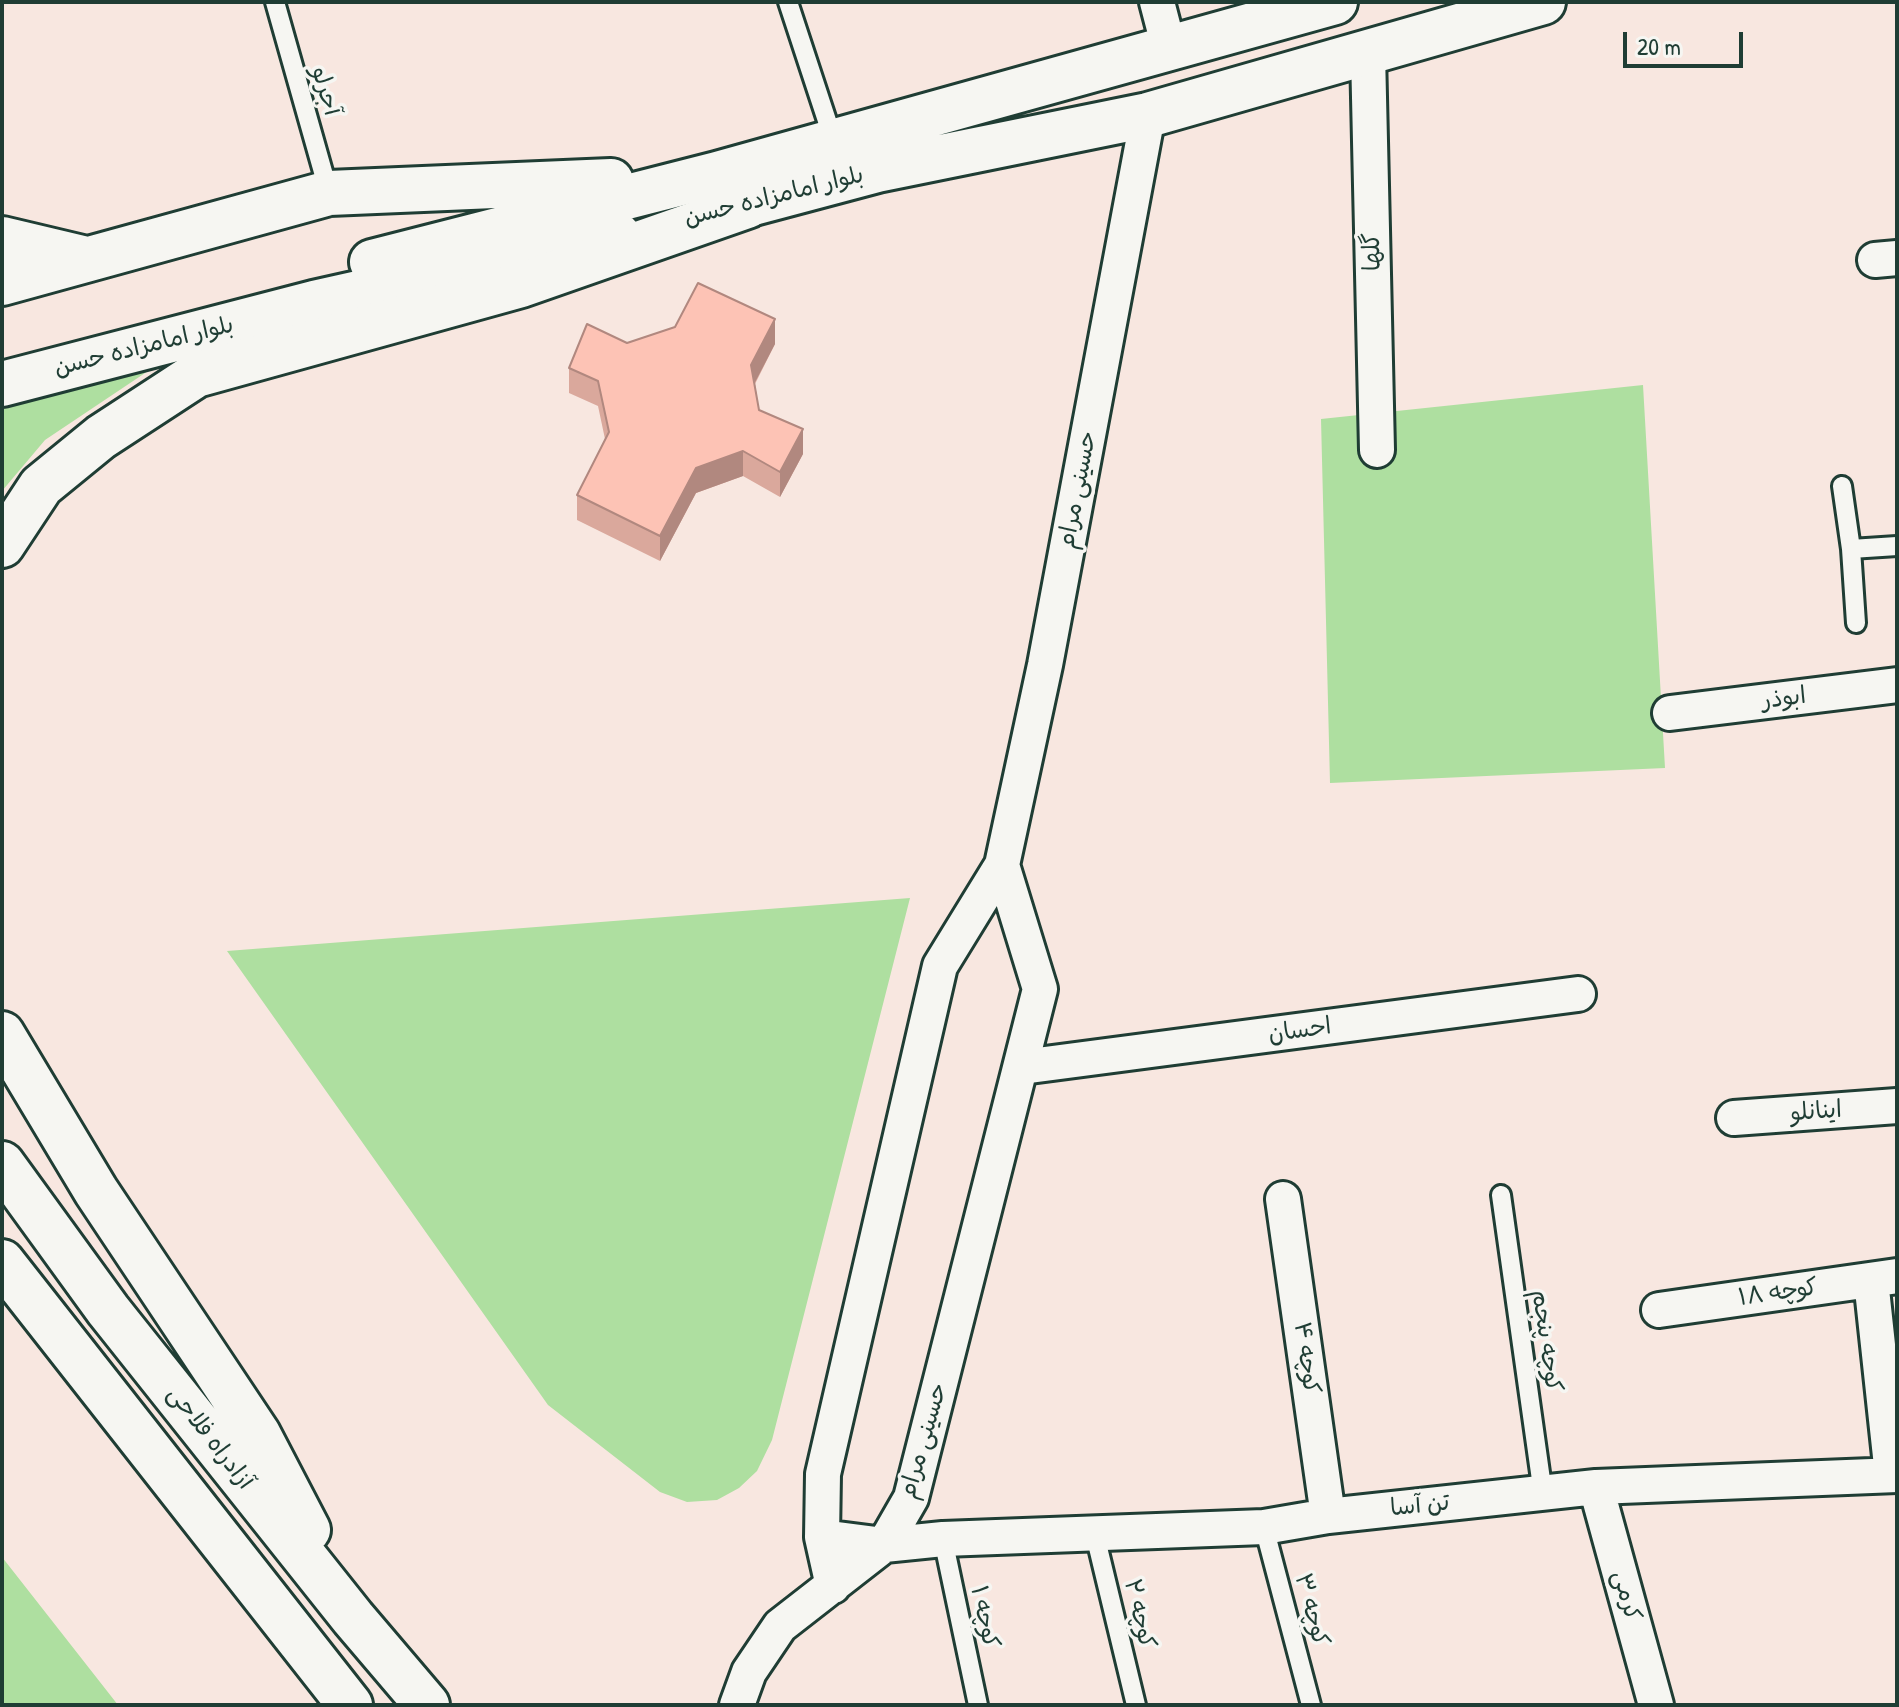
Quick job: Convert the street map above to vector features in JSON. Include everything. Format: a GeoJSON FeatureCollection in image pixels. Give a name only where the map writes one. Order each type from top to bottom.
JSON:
{"type":"FeatureCollection","features":[{"type":"Feature","properties":{"kind":"main road","name":"بلوار امامزاده حسن"},"geometry":{"type":"LineString","coordinates":[[2,356],[143,327],[436,244],[834,142],[1335,2]]}},
{"type":"Feature","properties":{"kind":"main road","name":"بلوار امامزاده حسن"},"geometry":{"type":"LineString","coordinates":[[2,384],[314,303],[747,206],[877,170],[1148,115],[1543,2]]}},
{"type":"Feature","properties":{"kind":"main road"},"geometry":{"type":"LineString","coordinates":[[2,283],[329,193],[585,181],[677,182]]}},
{"type":"Feature","properties":{"kind":"main road"},"geometry":{"type":"LineString","coordinates":[[2,545],[41,486],[101,437],[196,375],[521,285],[747,206]]}},
{"type":"Feature","properties":{"kind":"main road"},"geometry":{"type":"LineString","coordinates":[[2,239],[85,258]]}},
{"type":"Feature","properties":{"kind":"main road"},"geometry":{"type":"LineString","coordinates":[[2,1034],[96,1191],[258,1434],[353,1618]]}},
{"type":"Feature","properties":{"kind":"main road","name":"آزادراه فلاحی"},"geometry":{"type":"LineString","coordinates":[[2,1164],[108,1310],[353,1618],[427,1705]]}},
{"type":"Feature","properties":{"kind":"main road"},"geometry":{"type":"LineString","coordinates":[[2,1262],[350,1705]]}},
{"type":"Feature","properties":{"kind":"main road"},"geometry":{"type":"LineString","coordinates":[[2,1304],[95,1381]]}},
{"type":"Feature","properties":{"kind":"street"},"geometry":{"type":"LineString","coordinates":[[1157,2],[1169,48]]}},
{"type":"Feature","properties":{"kind":"street","name":"گلها"},"geometry":{"type":"LineString","coordinates":[[1368,53],[1377,450]]}},
{"type":"Feature","properties":{"kind":"street","name":"حسینی مرام"},"geometry":{"type":"LineString","coordinates":[[1002,865],[1040,989],[1022,1067],[911,1498],[884,1545],[833,1586],[822,1537],[823,1474],[940,966],[1002,865],[1045,665],[1148,115]]}},
{"type":"Feature","properties":{"kind":"street","name":"ابوذر"},"geometry":{"type":"LineString","coordinates":[[1670,713],[1897,685]]}},
{"type":"Feature","properties":{"kind":"street","name":"احسان"},"geometry":{"type":"LineString","coordinates":[[1022,1067],[1578,994]]}},
{"type":"Feature","properties":{"kind":"street","name":"اینانلو"},"geometry":{"type":"LineString","coordinates":[[1734,1118],[1897,1106]]}},
{"type":"Feature","properties":{"kind":"street","name":"کوچه ۴"},"geometry":{"type":"LineString","coordinates":[[1283,1199],[1328,1516]]}},
{"type":"Feature","properties":{"kind":"street"},"geometry":{"type":"LineString","coordinates":[[1884,1278],[1895,1475]]}},
{"type":"Feature","properties":{"kind":"street","name":"کوچه ۱۸"},"geometry":{"type":"LineString","coordinates":[[1659,1310],[1884,1278]]}},
{"type":"Feature","properties":{"kind":"street","name":"تن آسا"},"geometry":{"type":"LineString","coordinates":[[822,1537],[884,1545],[943,1539],[1264,1527],[1328,1516],[1596,1487],[1895,1475]]}},
{"type":"Feature","properties":{"kind":"street","name":"کرمی"},"geometry":{"type":"LineString","coordinates":[[1596,1487],[1656,1705]]}},
{"type":"Feature","properties":{"kind":"street"},"geometry":{"type":"LineString","coordinates":[[737,1705],[749,1672],[780,1626],[833,1586]]}},
{"type":"Feature","properties":{"kind":"lane","name":"آجرلو"},"geometry":{"type":"LineString","coordinates":[[275,2],[329,193]]}},
{"type":"Feature","properties":{"kind":"lane"},"geometry":{"type":"LineString","coordinates":[[788,2],[834,142]]}},
{"type":"Feature","properties":{"kind":"lane"},"geometry":{"type":"LineString","coordinates":[[1842,486],[1851,549],[1856,623]]}},
{"type":"Feature","properties":{"kind":"lane"},"geometry":{"type":"LineString","coordinates":[[1851,549],[1897,546]]}},
{"type":"Feature","properties":{"kind":"lane","name":"کوچه پنجم"},"geometry":{"type":"LineString","coordinates":[[1501,1195],[1543,1494]]}},
{"type":"Feature","properties":{"kind":"lane","name":"کوچه ۳"},"geometry":{"type":"LineString","coordinates":[[1264,1527],[1311,1705]]}},
{"type":"Feature","properties":{"kind":"lane","name":"کوچه ۲"},"geometry":{"type":"LineString","coordinates":[[1095,1535],[1136,1705]]}},
{"type":"Feature","properties":{"kind":"lane","name":"کوچه ۱"},"geometry":{"type":"LineString","coordinates":[[943,1539],[978,1705]]}},
{"type":"Feature","properties":{"kind":"green space"},"geometry":{"type":"Polygon","coordinates":[[[160,363],[45,440],[2,491],[2,407],[160,363]]]}},
{"type":"Feature","properties":{"kind":"green space"},"geometry":{"type":"Polygon","coordinates":[[[1643,385],[1665,768],[1330,783],[1321,419],[1643,385]]]}},
{"type":"Feature","properties":{"kind":"green space"},"geometry":{"type":"Polygon","coordinates":[[[910,898],[772,1440],[757,1471],[739,1488],[717,1500],[687,1502],[660,1492],[548,1405],[227,951],[910,898]]]}},
{"type":"Feature","properties":{"kind":"green space"},"geometry":{"type":"Polygon","coordinates":[[[2,1557],[118,1705],[2,1705],[2,1557]]]}},
{"type":"Feature","properties":{"kind":"building"},"geometry":{"type":"Polygon","coordinates":[[[698,283],[775,319],[751,365],[759,410],[803,429],[780,472],[743,451],[696,468],[660,536],[577,495],[609,432],[598,381],[569,368],[587,324],[627,343],[675,327],[698,283]]]}}]}
